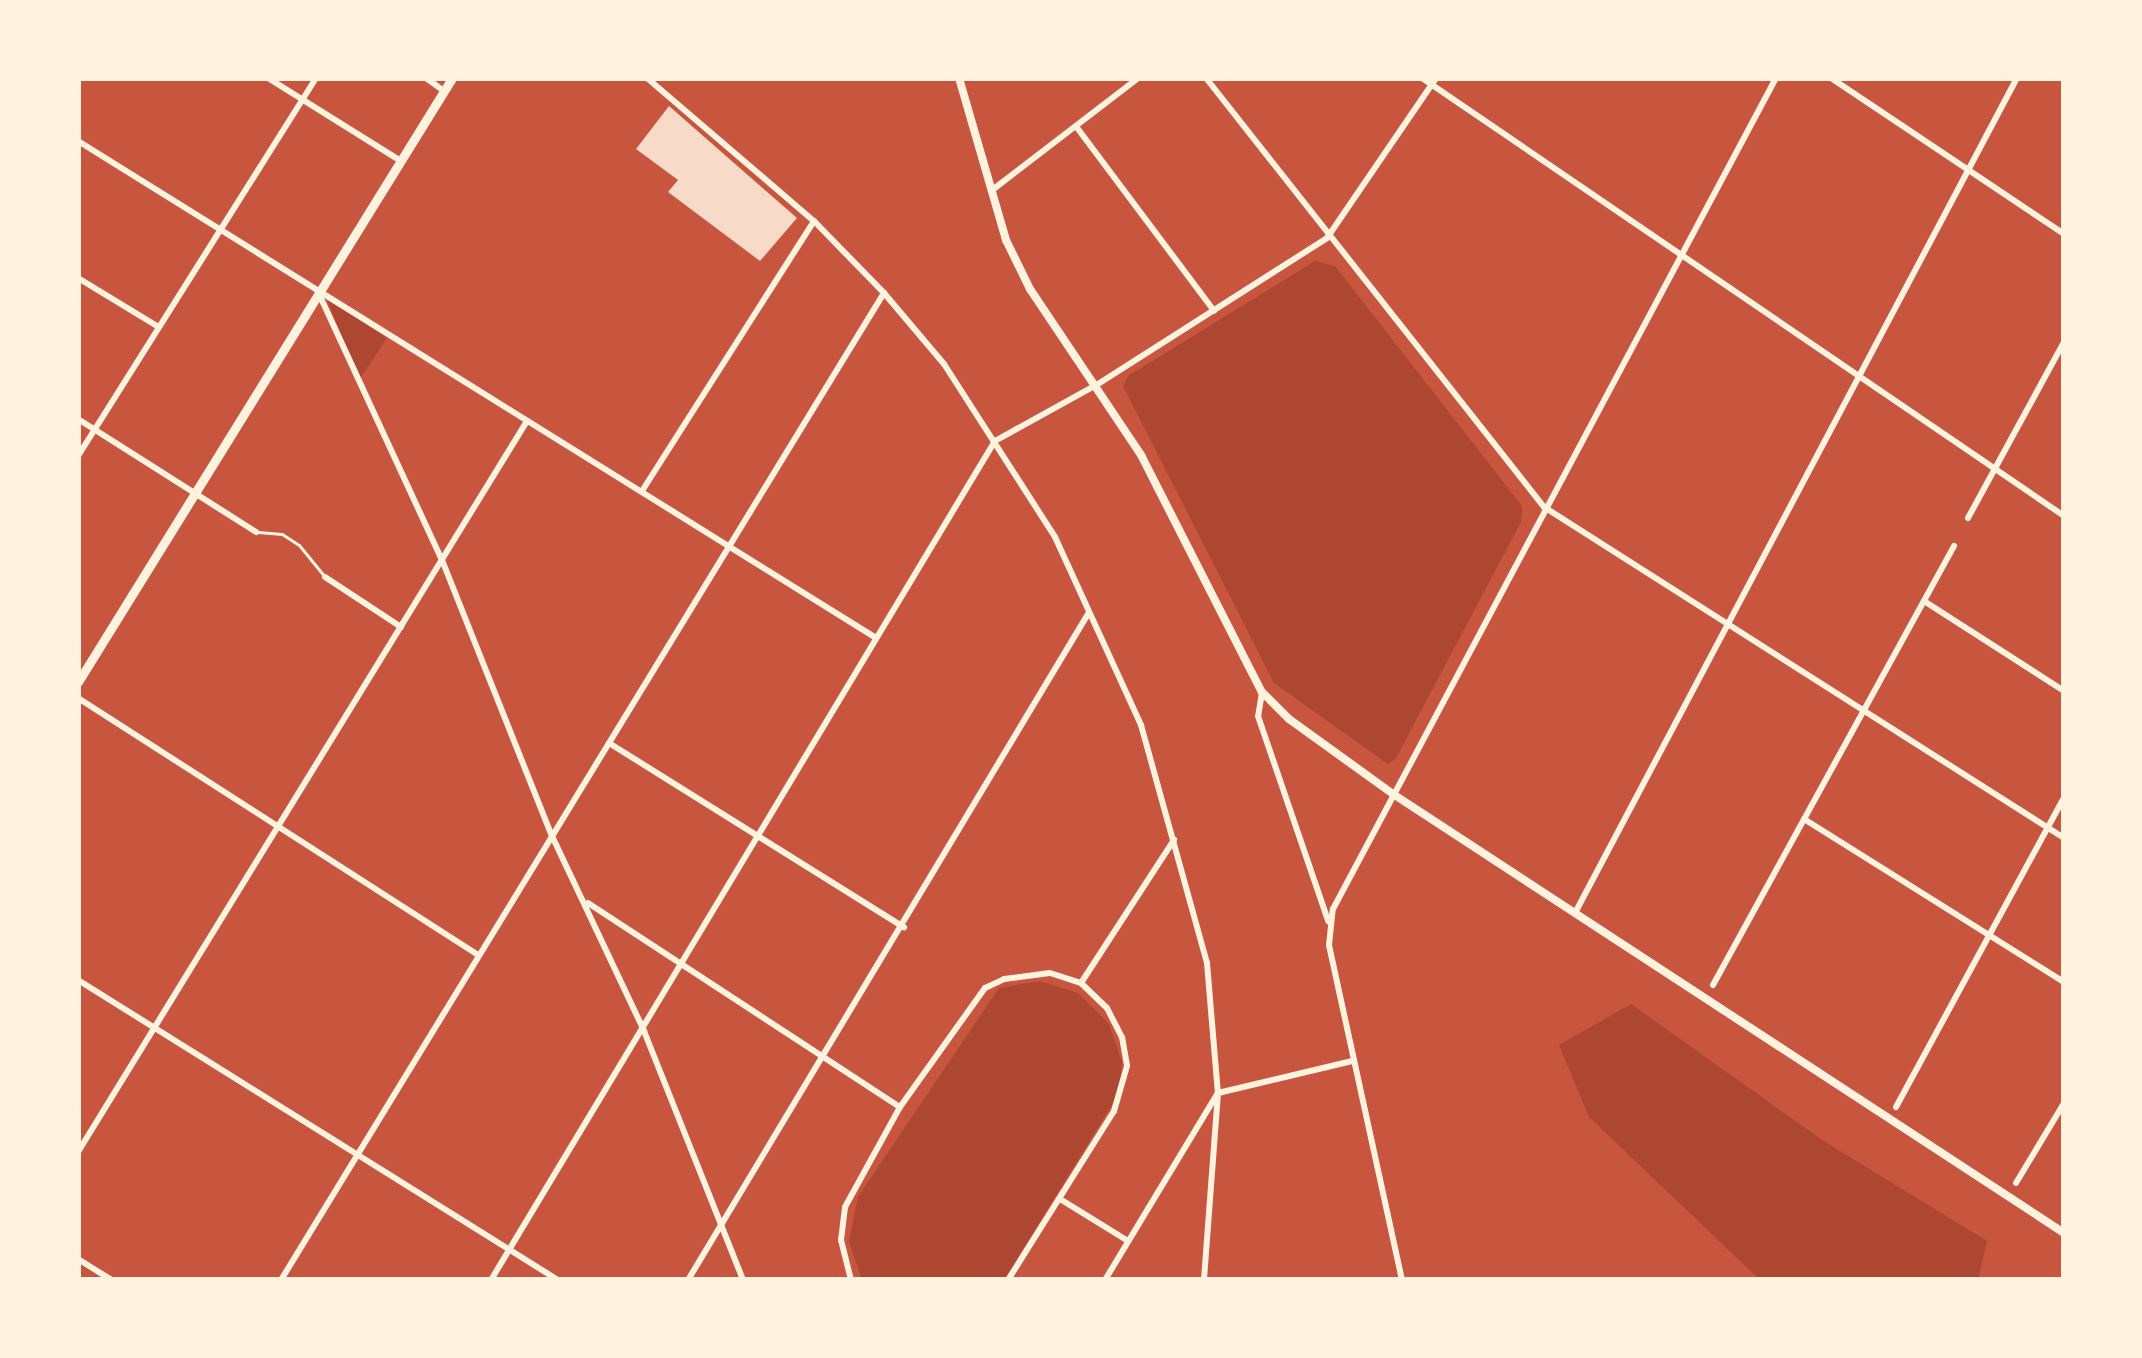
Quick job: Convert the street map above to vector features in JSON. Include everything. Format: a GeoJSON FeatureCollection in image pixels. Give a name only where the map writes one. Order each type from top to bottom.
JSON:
{"type":"FeatureCollection","features":[{"type":"Feature","properties":{"kind":"main road"},"geometry":{"type":"LineString","coordinates":[[78,682],[452,78]]}},
{"type":"Feature","properties":{"kind":"street"},"geometry":{"type":"LineString","coordinates":[[268,78],[399,160]]}},
{"type":"Feature","properties":{"kind":"street"},"geometry":{"type":"LineString","coordinates":[[78,457],[316,78]]}},
{"type":"Feature","properties":{"kind":"street"},"geometry":{"type":"LineString","coordinates":[[426,78],[444,91]]}},
{"type":"Feature","properties":{"kind":"street"},"geometry":{"type":"LineString","coordinates":[[646,78],[814,221],[884,293],[944,364],[1055,537],[1141,724],[1207,963],[1218,1094],[1204,1280]]}},
{"type":"Feature","properties":{"kind":"street"},"geometry":{"type":"LineString","coordinates":[[959,78],[991,191],[1030,290],[1142,454],[1262,692],[1289,719],[1394,794],[2064,1234]]}},
{"type":"Feature","properties":{"kind":"street"},"geometry":{"type":"LineString","coordinates":[[991,191],[1138,78]]}},
{"type":"Feature","properties":{"kind":"street"},"geometry":{"type":"LineString","coordinates":[[1206,78],[1327,238],[1544,507],[2064,838]]}},
{"type":"Feature","properties":{"kind":"street"},"geometry":{"type":"LineString","coordinates":[[1422,78],[1434,81],[1861,374],[1993,472],[2064,516]]}},
{"type":"Feature","properties":{"kind":"street"},"geometry":{"type":"LineString","coordinates":[[1330,924],[1544,507],[1684,256],[1776,78]]}},
{"type":"Feature","properties":{"kind":"street"},"geometry":{"type":"LineString","coordinates":[[1831,78],[2064,234]]}},
{"type":"Feature","properties":{"kind":"street"},"geometry":{"type":"LineString","coordinates":[[1574,914],[1724,623],[2017,78]]}},
{"type":"Feature","properties":{"kind":"street"},"geometry":{"type":"LineString","coordinates":[[490,1280],[684,965],[995,441],[1098,384],[1327,238],[1434,81]]}},
{"type":"Feature","properties":{"kind":"street"},"geometry":{"type":"LineString","coordinates":[[1078,128],[1214,311]]}},
{"type":"Feature","properties":{"kind":"street"},"geometry":{"type":"LineString","coordinates":[[78,141],[876,638]]}},
{"type":"Feature","properties":{"kind":"street"},"geometry":{"type":"LineString","coordinates":[[642,491],[814,221]]}},
{"type":"Feature","properties":{"kind":"street"},"geometry":{"type":"LineString","coordinates":[[78,278],[158,327]]}},
{"type":"Feature","properties":{"kind":"street"},"geometry":{"type":"LineString","coordinates":[[318,291],[442,560],[552,836],[644,1031],[743,1280]]}},
{"type":"Feature","properties":{"kind":"street"},"geometry":{"type":"LineString","coordinates":[[281,1280],[884,293]]}},
{"type":"Feature","properties":{"kind":"street"},"geometry":{"type":"LineString","coordinates":[[1968,518],[2064,342]]}},
{"type":"Feature","properties":{"kind":"street"},"geometry":{"type":"LineString","coordinates":[[78,419],[256,532]]}},
{"type":"Feature","properties":{"kind":"street"},"geometry":{"type":"LineString","coordinates":[[78,1153],[527,422]]}},
{"type":"Feature","properties":{"kind":"street"},"geometry":{"type":"LineString","coordinates":[[1713,985],[1954,546]]}},
{"type":"Feature","properties":{"kind":"street"},"geometry":{"type":"LineString","coordinates":[[325,577],[401,627]]}},
{"type":"Feature","properties":{"kind":"street"},"geometry":{"type":"LineString","coordinates":[[1924,601],[2064,691]]}},
{"type":"Feature","properties":{"kind":"street"},"geometry":{"type":"LineString","coordinates":[[688,1280],[1089,613]]}},
{"type":"Feature","properties":{"kind":"street"},"geometry":{"type":"LineString","coordinates":[[1262,692],[1258,716],[1319,908],[1330,924],[1352,1061],[1402,1280]]}},
{"type":"Feature","properties":{"kind":"street"},"geometry":{"type":"LineString","coordinates":[[78,698],[479,956]]}},
{"type":"Feature","properties":{"kind":"street"},"geometry":{"type":"LineString","coordinates":[[609,743],[904,927]]}},
{"type":"Feature","properties":{"kind":"street"},"geometry":{"type":"LineString","coordinates":[[1896,1107],[2064,797]]}},
{"type":"Feature","properties":{"kind":"street"},"geometry":{"type":"LineString","coordinates":[[1804,819],[2064,982]]}},
{"type":"Feature","properties":{"kind":"street"},"geometry":{"type":"LineString","coordinates":[[1081,983],[1175,838]]}},
{"type":"Feature","properties":{"kind":"street"},"geometry":{"type":"LineString","coordinates":[[585,901],[900,1107]]}},
{"type":"Feature","properties":{"kind":"street"},"geometry":{"type":"LineString","coordinates":[[851,1280],[841,1240],[845,1208],[900,1107],[985,988],[1028,974],[1050,973],[1081,983],[1106,1008],[1122,1036],[1126,1066],[1114,1111],[1008,1280]]}},
{"type":"Feature","properties":{"kind":"street"},"geometry":{"type":"LineString","coordinates":[[78,980],[558,1280]]}},
{"type":"Feature","properties":{"kind":"street"},"geometry":{"type":"LineString","coordinates":[[1105,1280],[1218,1094],[1352,1061]]}},
{"type":"Feature","properties":{"kind":"street"},"geometry":{"type":"LineString","coordinates":[[2016,1183],[2064,1103]]}},
{"type":"Feature","properties":{"kind":"street"},"geometry":{"type":"LineString","coordinates":[[1060,1199],[1128,1241]]}},
{"type":"Feature","properties":{"kind":"street"},"geometry":{"type":"LineString","coordinates":[[78,1259],[111,1280]]}},
{"type":"Feature","properties":{"kind":"lane"},"geometry":{"type":"LineString","coordinates":[[256,532],[282,534],[299,544],[325,577]]}},
{"type":"Feature","properties":{"kind":"shaded area"},"geometry":{"type":"Polygon","coordinates":[[[1315,261],[1335,266],[1522,506],[1521,522],[1396,758],[1388,764],[1274,683],[1123,386],[1128,376],[1315,261]]]}},
{"type":"Feature","properties":{"kind":"shaded area"},"geometry":{"type":"Polygon","coordinates":[[[327,299],[387,338],[359,380],[327,299]]]}},
{"type":"Feature","properties":{"kind":"shaded area"},"geometry":{"type":"Polygon","coordinates":[[[1039,981],[1078,993],[1109,1024],[1122,1062],[1119,1093],[1004,1280],[862,1280],[849,1241],[858,1197],[999,988],[1039,981]]]}},
{"type":"Feature","properties":{"kind":"shaded area"},"geometry":{"type":"Polygon","coordinates":[[[1631,1004],[1822,1140],[1987,1241],[1978,1280],[1760,1280],[1589,1117],[1559,1045],[1631,1004]]]}},
{"type":"Feature","properties":{"kind":"building"},"geometry":{"type":"Polygon","coordinates":[[[669,106],[797,218],[760,261],[668,192],[678,180],[636,149],[669,106]]]}}]}
